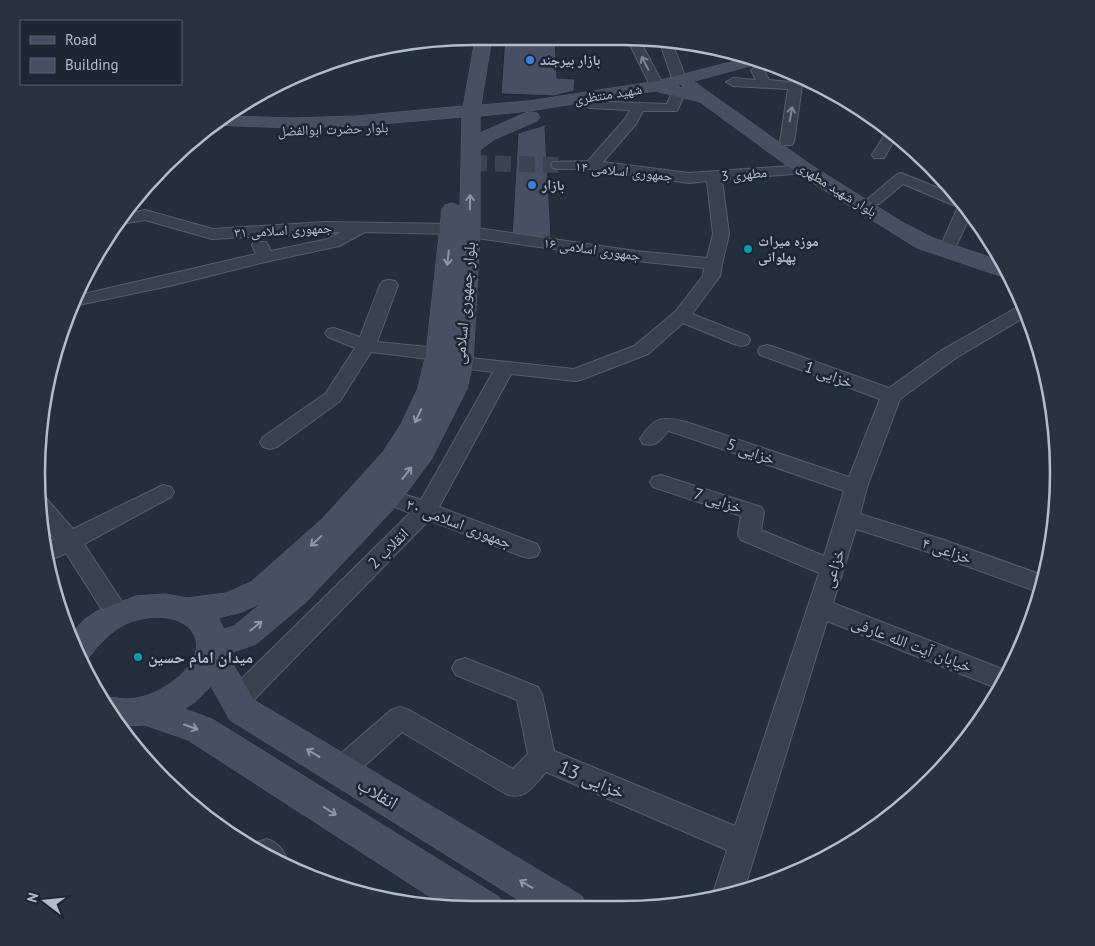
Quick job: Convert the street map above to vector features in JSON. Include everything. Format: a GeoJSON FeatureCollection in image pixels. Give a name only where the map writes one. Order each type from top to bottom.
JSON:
{"type":"FeatureCollection","features":[{"type":"Feature","properties":{"kind":"main road","name":"بلوار جمهوری اسلامی"},"geometry":{"type":"LineString","coordinates":[[461,231],[463,116],[471,45]]}},
{"type":"Feature","properties":{"kind":"main road","name":"بلوار جمهوری اسلامی"},"geometry":{"type":"LineString","coordinates":[[212,650],[245,635],[295,594],[389,496],[417,460],[454,389],[450,358],[461,231],[472,147],[463,116],[477,84],[483,45]]}},
{"type":"Feature","properties":{"kind":"main road"},"geometry":{"type":"LineString","coordinates":[[654,87],[684,83],[754,66]]}},
{"type":"Feature","properties":{"kind":"main road","name":"بلوار شهید مطهری"},"geometry":{"type":"LineString","coordinates":[[684,83],[804,169],[926,243],[998,268]]}},
{"type":"Feature","properties":{"kind":"main road","name":"بلوار شهید مطهری"},"geometry":{"type":"LineString","coordinates":[[684,83],[787,142],[913,226],[934,237],[992,257]]}},
{"type":"Feature","properties":{"kind":"main road"},"geometry":{"type":"LineString","coordinates":[[477,84],[487,93],[530,111]]}},
{"type":"Feature","properties":{"kind":"main road","name":"شهید منتظری"},"geometry":{"type":"LineString","coordinates":[[463,116],[589,104],[630,95],[654,87]]}},
{"type":"Feature","properties":{"kind":"main road","name":"شهید منتظری"},"geometry":{"type":"LineString","coordinates":[[530,111],[654,87]]}},
{"type":"Feature","properties":{"kind":"main road"},"geometry":{"type":"LineString","coordinates":[[472,147],[530,111]]}},
{"type":"Feature","properties":{"kind":"main road","name":"بلوار حضرت ابوالفضل"},"geometry":{"type":"LineString","coordinates":[[229,121],[303,123],[463,116]]}},
{"type":"Feature","properties":{"kind":"main road","name":"بلوار حضرت ابوالفضل"},"geometry":{"type":"LineString","coordinates":[[219,128],[347,131],[463,116]]}},
{"type":"Feature","properties":{"kind":"main road","name":"بلوار جمهوری اسلامی"},"geometry":{"type":"LineString","coordinates":[[187,610],[231,604],[262,590],[333,525],[393,458],[414,424],[431,388],[450,358]]}},
{"type":"Feature","properties":{"kind":"main road"},"geometry":{"type":"LineString","coordinates":[[80,641],[102,623],[118,614],[154,605],[171,606],[187,610],[200,618],[209,630],[212,650],[198,680],[168,703],[145,711],[118,713]]}},
{"type":"Feature","properties":{"kind":"main road","name":"انقلاب"},"geometry":{"type":"LineString","coordinates":[[212,650],[242,710],[555,901]]}},
{"type":"Feature","properties":{"kind":"main road"},"geometry":{"type":"LineString","coordinates":[[145,711],[200,729],[471,901]]}},
{"type":"Feature","properties":{"kind":"street"},"geometry":{"type":"LineString","coordinates":[[635,45],[654,87]]}},
{"type":"Feature","properties":{"kind":"street"},"geometry":{"type":"LineString","coordinates":[[589,104],[672,108],[684,83],[668,48]]}},
{"type":"Feature","properties":{"kind":"street"},"geometry":{"type":"LineString","coordinates":[[754,66],[765,84]]}},
{"type":"Feature","properties":{"kind":"street"},"geometry":{"type":"LineString","coordinates":[[733,82],[765,84],[793,81]]}},
{"type":"Feature","properties":{"kind":"street"},"geometry":{"type":"LineString","coordinates":[[787,142],[796,82]]}},
{"type":"Feature","properties":{"kind":"street"},"geometry":{"type":"LineString","coordinates":[[592,164],[631,120],[639,106]]}},
{"type":"Feature","properties":{"kind":"street"},"geometry":{"type":"LineString","coordinates":[[879,155],[889,138]]}},
{"type":"Feature","properties":{"kind":"street","name":"جمهوری اسلامی ۱۴"},"geometry":{"type":"LineString","coordinates":[[558,165],[592,164],[689,178]]}},
{"type":"Feature","properties":{"kind":"street","name":"مطهری 3"},"geometry":{"type":"LineString","coordinates":[[689,178],[804,169]]}},
{"type":"Feature","properties":{"kind":"street","name":"مطهری 3"},"geometry":{"type":"LineString","coordinates":[[714,177],[721,234],[714,264]]}},
{"type":"Feature","properties":{"kind":"street"},"geometry":{"type":"LineString","coordinates":[[874,201],[900,178],[952,200]]}},
{"type":"Feature","properties":{"kind":"street"},"geometry":{"type":"LineString","coordinates":[[950,243],[962,213]]}},
{"type":"Feature","properties":{"kind":"street","name":"جمهوری اسلامی ۳۱"},"geometry":{"type":"LineString","coordinates":[[128,219],[145,215],[212,234],[325,227],[461,231]]}},
{"type":"Feature","properties":{"kind":"street"},"geometry":{"type":"LineString","coordinates":[[82,300],[333,243],[361,227]]}},
{"type":"Feature","properties":{"kind":"street"},"geometry":{"type":"LineString","coordinates":[[253,231],[265,257]]}},
{"type":"Feature","properties":{"kind":"street","name":"جمهوری اسلامی ۱۶"},"geometry":{"type":"LineString","coordinates":[[461,231],[636,256],[714,264]]}},
{"type":"Feature","properties":{"kind":"street"},"geometry":{"type":"LineString","coordinates":[[334,333],[366,346],[506,368],[576,375],[641,350],[681,316],[711,276],[714,264]]}},
{"type":"Feature","properties":{"kind":"street"},"geometry":{"type":"LineString","coordinates":[[270,442],[333,397],[366,346],[389,285]]}},
{"type":"Feature","properties":{"kind":"street"},"geometry":{"type":"LineString","coordinates":[[891,396],[949,354],[1018,313]]}},
{"type":"Feature","properties":{"kind":"street"},"geometry":{"type":"LineString","coordinates":[[681,316],[740,340]]}},
{"type":"Feature","properties":{"kind":"street","name":"خزایی 1"},"geometry":{"type":"LineString","coordinates":[[767,350],[891,396]]}},
{"type":"Feature","properties":{"kind":"street","name":"انقلاب 2"},"geometry":{"type":"LineString","coordinates":[[236,701],[426,510],[506,368]]}},
{"type":"Feature","properties":{"kind":"street","name":"خزاعی"},"geometry":{"type":"LineString","coordinates":[[730,887],[820,608],[856,487],[891,396]]}},
{"type":"Feature","properties":{"kind":"street","name":"خزایی 5"},"geometry":{"type":"LineString","coordinates":[[650,439],[663,424],[856,487]]}},
{"type":"Feature","properties":{"kind":"street","name":"خزایی 7"},"geometry":{"type":"LineString","coordinates":[[661,482],[753,512],[749,534],[832,569]]}},
{"type":"Feature","properties":{"kind":"street"},"geometry":{"type":"LineString","coordinates":[[52,550],[163,492]]}},
{"type":"Feature","properties":{"kind":"street","name":"جمهوری اسلامی ۲۰"},"geometry":{"type":"LineString","coordinates":[[389,496],[529,550]]}},
{"type":"Feature","properties":{"kind":"street"},"geometry":{"type":"LineString","coordinates":[[47,514],[70,541],[118,614]]}},
{"type":"Feature","properties":{"kind":"street","name":"خزاعی ۴"},"geometry":{"type":"LineString","coordinates":[[848,518],[936,546],[1036,582]]}},
{"type":"Feature","properties":{"kind":"street","name":"خیابان آیت الله عارفی"},"geometry":{"type":"LineString","coordinates":[[820,608],[998,678]]}},
{"type":"Feature","properties":{"kind":"street"},"geometry":{"type":"LineString","coordinates":[[465,668],[529,694],[542,758]]}},
{"type":"Feature","properties":{"kind":"street","name":"خزایی 13"},"geometry":{"type":"LineString","coordinates":[[341,770],[400,718],[516,785],[542,758],[744,843]]}},
{"type":"Feature","properties":{"kind":"building","name":"بازار بیرجند"},"geometry":{"type":"Polygon","coordinates":[[[504,45],[555,45],[557,78],[575,79],[574,91],[554,96],[501,94],[504,45]]]}},
{"type":"Feature","properties":{"kind":"building","name":"بازار"},"geometry":{"type":"Polygon","coordinates":[[[552,123],[545,127],[551,237],[512,238],[518,133],[552,123]]]}},
{"type":"Feature","properties":{"kind":"tunnel"},"geometry":{"type":"LineString","coordinates":[[471,163],[558,165]]}},
{"type":"Feature","properties":{"kind":"place","name":"بازار بیرجند"},"geometry":{"type":"Point","coordinates":[530,60]}},
{"type":"Feature","properties":{"kind":"place","name":"بازار"},"geometry":{"type":"Point","coordinates":[532,185]}},
{"type":"Feature","properties":{"kind":"place","name":"موزه میراث پهلوانی"},"geometry":{"type":"Point","coordinates":[748,249]}},
{"type":"Feature","properties":{"kind":"place","name":"میدان امام حسین"},"geometry":{"type":"Point","coordinates":[138,657]}}]}
